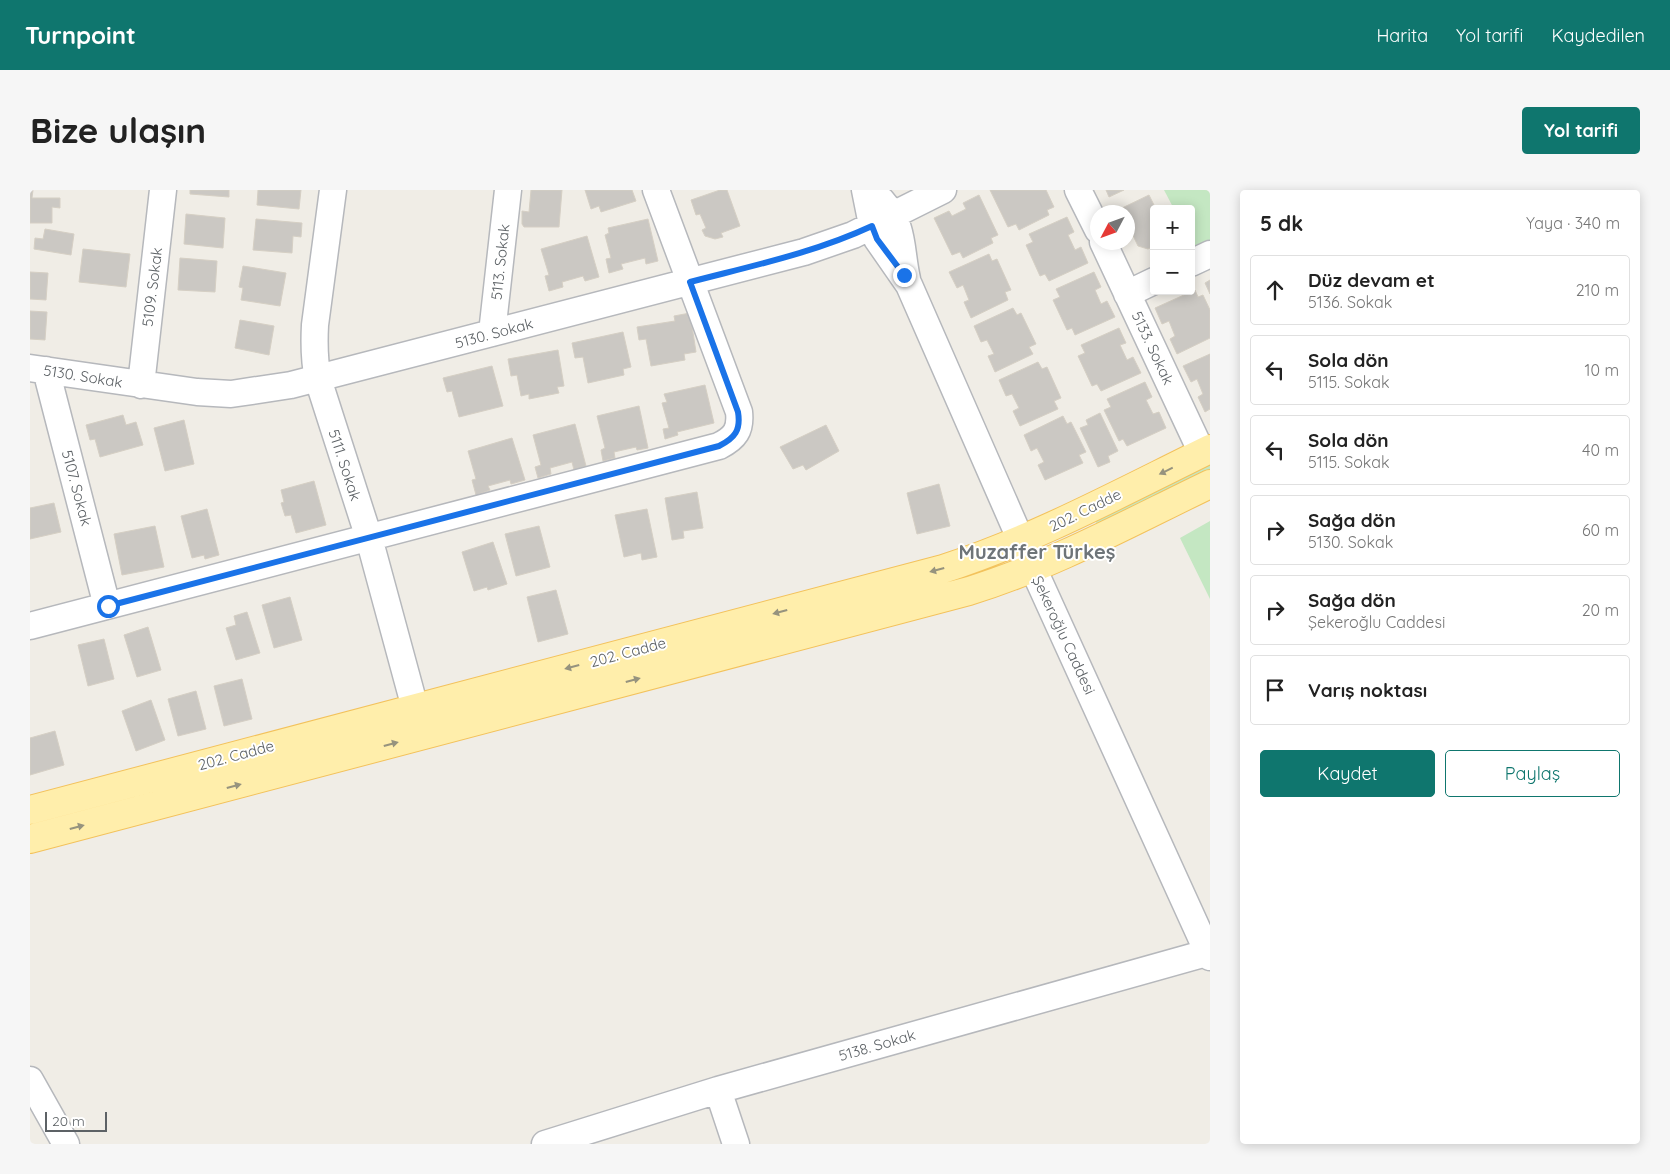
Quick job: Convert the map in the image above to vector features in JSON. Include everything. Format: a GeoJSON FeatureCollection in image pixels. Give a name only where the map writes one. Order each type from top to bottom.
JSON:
{"type":"FeatureCollection","features":[{"type":"Feature","properties":{"kind":"main road","name":"202. Cadde"},"geometry":{"type":"LineString","coordinates":[[30,810],[943,569],[999,550],[1206,451]]}},
{"type":"Feature","properties":{"kind":"main road","name":"202. Cadde"},"geometry":{"type":"LineString","coordinates":[[30,840],[943,598],[997,582],[1033,568],[1210,484]]}},
{"type":"Feature","properties":{"kind":"street","name":"5109. Sokak"},"geometry":{"type":"LineString","coordinates":[[141,385],[164,190]]}},
{"type":"Feature","properties":{"kind":"street","name":"5111. Sokak"},"geometry":{"type":"LineString","coordinates":[[333,190],[313,345],[318,378],[369,538],[422,736]]}},
{"type":"Feature","properties":{"kind":"street","name":"5113. Sokak"},"geometry":{"type":"LineString","coordinates":[[492,333],[508,190]]}},
{"type":"Feature","properties":{"kind":"street"},"geometry":{"type":"LineString","coordinates":[[30,626],[719,446],[734,437],[740,422],[738,412],[656,190]]}},
{"type":"Feature","properties":{"kind":"street","name":"Şekeroğlu Caddesi"},"geometry":{"type":"LineString","coordinates":[[865,190],[882,221],[900,231],[909,284],[1033,568],[1209,954]]}},
{"type":"Feature","properties":{"kind":"street","name":"Şekeroğlu Caddesi"},"geometry":{"type":"LineString","coordinates":[[872,190],[882,221]]}},
{"type":"Feature","properties":{"kind":"street","name":"5130. Sokak"},"geometry":{"type":"LineString","coordinates":[[38,369],[198,392],[231,394],[291,386],[804,252],[833,243],[943,190]]}},
{"type":"Feature","properties":{"kind":"street"},"geometry":{"type":"LineString","coordinates":[[1078,190],[1090,214]]}},
{"type":"Feature","properties":{"kind":"street","name":"5133. Sokak"},"geometry":{"type":"LineString","coordinates":[[1107,250],[1206,451]]}},
{"type":"Feature","properties":{"kind":"street"},"geometry":{"type":"LineString","coordinates":[[1195,261],[1210,254]]}},
{"type":"Feature","properties":{"kind":"street"},"geometry":{"type":"LineString","coordinates":[[1128,294],[1150,283]]}},
{"type":"Feature","properties":{"kind":"street","name":"5107. Sokak"},"geometry":{"type":"LineString","coordinates":[[38,369],[108,606]]}},
{"type":"Feature","properties":{"kind":"street","name":"5138. Sokak"},"geometry":{"type":"LineString","coordinates":[[545,1144],[718,1090],[1209,954]]}},
{"type":"Feature","properties":{"kind":"street"},"geometry":{"type":"LineString","coordinates":[[30,1080],[66,1144]]}},
{"type":"Feature","properties":{"kind":"street"},"geometry":{"type":"LineString","coordinates":[[718,1090],[736,1144]]}},
{"type":"Feature","properties":{"kind":"green space"},"geometry":{"type":"Polygon","coordinates":[[[1164,190],[1210,190],[1210,241],[1195,248],[1195,205],[1172,205],[1164,190]]]}},
{"type":"Feature","properties":{"kind":"green space"},"geometry":{"type":"Polygon","coordinates":[[[1210,464],[1210,470],[1097,525],[1095,519],[1210,464]]]}},
{"type":"Feature","properties":{"kind":"green space"},"geometry":{"type":"Polygon","coordinates":[[[1210,521],[1210,599],[1180,538],[1210,521]]]}},
{"type":"Feature","properties":{"kind":"building"},"geometry":{"type":"Polygon","coordinates":[[[30,190],[33,190],[32,198],[60,198],[60,208],[52,207],[52,223],[30,223],[30,190]]]}},
{"type":"Feature","properties":{"kind":"building"},"geometry":{"type":"Polygon","coordinates":[[[190,190],[229,190],[229,197],[190,194],[190,190]]]}},
{"type":"Feature","properties":{"kind":"building"},"geometry":{"type":"Polygon","coordinates":[[[258,190],[301,190],[299,209],[257,205],[258,190]]]}},
{"type":"Feature","properties":{"kind":"building"},"geometry":{"type":"Polygon","coordinates":[[[531,190],[562,190],[559,227],[524,227],[522,224],[522,211],[529,212],[531,190]]]}},
{"type":"Feature","properties":{"kind":"building"},"geometry":{"type":"Polygon","coordinates":[[[585,190],[632,190],[636,201],[601,212],[599,206],[591,209],[585,190]]]}},
{"type":"Feature","properties":{"kind":"building"},"geometry":{"type":"Polygon","coordinates":[[[720,190],[727,190],[740,226],[721,233],[723,237],[715,239],[705,236],[702,230],[706,228],[700,214],[696,215],[691,200],[720,190]]]}},
{"type":"Feature","properties":{"kind":"building"},"geometry":{"type":"Polygon","coordinates":[[[990,190],[1046,190],[1054,207],[1047,210],[1049,215],[1019,230],[1016,224],[1008,227],[990,190]]]}},
{"type":"Feature","properties":{"kind":"building"},"geometry":{"type":"Polygon","coordinates":[[[1106,190],[1124,190],[1109,197],[1106,190]]]}},
{"type":"Feature","properties":{"kind":"building"},"geometry":{"type":"Polygon","coordinates":[[[979,195],[998,235],[991,238],[993,243],[963,258],[960,252],[952,255],[934,218],[949,211],[952,216],[966,209],[963,203],[979,195]]]}},
{"type":"Feature","properties":{"kind":"building"},"geometry":{"type":"Polygon","coordinates":[[[1149,195],[1154,205],[1150,205],[1150,248],[1148,249],[1138,246],[1135,240],[1135,205],[1128,205],[1149,195]]]}},
{"type":"Feature","properties":{"kind":"building"},"geometry":{"type":"Polygon","coordinates":[[[186,214],[225,218],[223,248],[184,244],[186,214]]]}},
{"type":"Feature","properties":{"kind":"building"},"geometry":{"type":"Polygon","coordinates":[[[1067,217],[1074,232],[1068,235],[1075,250],[1081,247],[1088,263],[1049,281],[1045,274],[1040,276],[1026,245],[1033,242],[1029,234],[1067,217]]]}},
{"type":"Feature","properties":{"kind":"building"},"geometry":{"type":"Polygon","coordinates":[[[256,219],[302,223],[301,237],[293,236],[292,253],[253,250],[256,219]]]}},
{"type":"Feature","properties":{"kind":"building"},"geometry":{"type":"Polygon","coordinates":[[[648,219],[658,261],[646,264],[645,258],[621,264],[623,269],[609,273],[606,259],[611,258],[605,235],[609,233],[608,228],[648,219]]]}},
{"type":"Feature","properties":{"kind":"building"},"geometry":{"type":"Polygon","coordinates":[[[45,229],[74,234],[71,255],[34,249],[35,238],[43,239],[45,229]]]}},
{"type":"Feature","properties":{"kind":"building"},"geometry":{"type":"Polygon","coordinates":[[[587,236],[599,277],[585,281],[583,276],[562,282],[563,287],[549,291],[545,276],[549,275],[541,249],[587,236]]]}},
{"type":"Feature","properties":{"kind":"building"},"geometry":{"type":"Polygon","coordinates":[[[83,249],[130,254],[126,287],[79,282],[83,249]]]}},
{"type":"Feature","properties":{"kind":"building"},"geometry":{"type":"Polygon","coordinates":[[[989,254],[992,261],[997,259],[1011,290],[1005,292],[1008,300],[971,318],[964,302],[969,300],[963,285],[957,288],[949,272],[989,254]]]}},
{"type":"Feature","properties":{"kind":"building"},"geometry":{"type":"Polygon","coordinates":[[[180,258],[217,261],[215,292],[178,290],[180,258]]]}},
{"type":"Feature","properties":{"kind":"building"},"geometry":{"type":"Polygon","coordinates":[[[243,266],[286,273],[280,306],[241,300],[243,288],[239,287],[243,266]]]}},
{"type":"Feature","properties":{"kind":"building"},"geometry":{"type":"Polygon","coordinates":[[[30,272],[48,273],[46,300],[30,299],[30,272]]]}},
{"type":"Feature","properties":{"kind":"building"},"geometry":{"type":"Polygon","coordinates":[[[1094,272],[1101,287],[1095,290],[1101,304],[1107,301],[1115,317],[1075,335],[1072,328],[1067,330],[1053,300],[1060,297],[1056,289],[1094,272]]]}},
{"type":"Feature","properties":{"kind":"building"},"geometry":{"type":"Polygon","coordinates":[[[1210,280],[1210,294],[1205,283],[1210,280]]]}},
{"type":"Feature","properties":{"kind":"building"},"geometry":{"type":"Polygon","coordinates":[[[1195,290],[1198,297],[1203,295],[1210,310],[1210,338],[1177,354],[1170,339],[1175,336],[1169,321],[1162,324],[1155,308],[1184,295],[1195,295],[1195,290]]]}},
{"type":"Feature","properties":{"kind":"building"},"geometry":{"type":"Polygon","coordinates":[[[1013,308],[1017,315],[1021,313],[1036,344],[1029,347],[1033,354],[995,372],[988,356],[994,354],[987,340],[981,342],[974,326],[1013,308]]]}},
{"type":"Feature","properties":{"kind":"building"},"geometry":{"type":"Polygon","coordinates":[[[30,311],[47,312],[45,340],[30,339],[30,311]]]}},
{"type":"Feature","properties":{"kind":"building"},"geometry":{"type":"Polygon","coordinates":[[[690,313],[696,352],[684,354],[685,360],[651,366],[646,339],[639,340],[637,327],[675,321],[674,316],[690,313]]]}},
{"type":"Feature","properties":{"kind":"building"},"geometry":{"type":"Polygon","coordinates":[[[240,320],[274,326],[269,355],[235,348],[240,320]]]}},
{"type":"Feature","properties":{"kind":"building"},"geometry":{"type":"Polygon","coordinates":[[[1119,328],[1126,343],[1120,345],[1127,360],[1133,357],[1141,373],[1101,391],[1097,384],[1092,386],[1078,356],[1085,353],[1081,345],[1119,328]]]}},
{"type":"Feature","properties":{"kind":"building"},"geometry":{"type":"Polygon","coordinates":[[[623,332],[631,367],[623,369],[624,375],[588,383],[583,357],[575,358],[572,343],[623,332]]]}},
{"type":"Feature","properties":{"kind":"building"},"geometry":{"type":"Polygon","coordinates":[[[558,350],[564,386],[557,387],[559,393],[529,399],[529,394],[521,396],[517,375],[511,376],[508,359],[558,350]]]}},
{"type":"Feature","properties":{"kind":"building"},"geometry":{"type":"Polygon","coordinates":[[[1210,354],[1210,409],[1205,412],[1198,397],[1203,394],[1197,379],[1191,382],[1183,366],[1210,354]]]}},
{"type":"Feature","properties":{"kind":"building"},"geometry":{"type":"Polygon","coordinates":[[[1038,362],[1042,369],[1047,367],[1061,398],[1054,401],[1058,409],[1020,426],[1013,411],[1019,408],[1012,394],[1006,396],[999,380],[1038,362]]]}},
{"type":"Feature","properties":{"kind":"building"},"geometry":{"type":"Polygon","coordinates":[[[492,366],[503,406],[459,417],[452,391],[447,392],[443,378],[492,366]]]}},
{"type":"Feature","properties":{"kind":"building"},"geometry":{"type":"Polygon","coordinates":[[[1145,382],[1152,397],[1146,400],[1153,414],[1159,412],[1166,428],[1127,446],[1123,439],[1119,441],[1104,410],[1111,407],[1107,399],[1145,382]]]}},
{"type":"Feature","properties":{"kind":"building"},"geometry":{"type":"Polygon","coordinates":[[[705,385],[714,423],[677,432],[678,435],[665,439],[663,429],[669,428],[662,403],[667,402],[664,394],[705,385]]]}},
{"type":"Feature","properties":{"kind":"building"},"geometry":{"type":"Polygon","coordinates":[[[639,406],[648,448],[637,450],[636,447],[614,452],[615,458],[603,461],[601,450],[605,448],[597,416],[639,406]]]}},
{"type":"Feature","properties":{"kind":"building"},"geometry":{"type":"Polygon","coordinates":[[[1100,413],[1118,451],[1108,456],[1110,462],[1098,467],[1080,428],[1088,425],[1086,420],[1100,413]]]}},
{"type":"Feature","properties":{"kind":"building"},"geometry":{"type":"Polygon","coordinates":[[[123,415],[126,425],[136,422],[143,445],[100,457],[95,439],[90,440],[86,425],[123,415]]]}},
{"type":"Feature","properties":{"kind":"building"},"geometry":{"type":"Polygon","coordinates":[[[1063,416],[1067,424],[1071,422],[1086,452],[1079,455],[1083,463],[1045,480],[1038,465],[1044,462],[1037,448],[1031,451],[1024,435],[1063,416]]]}},
{"type":"Feature","properties":{"kind":"building"},"geometry":{"type":"Polygon","coordinates":[[[184,420],[194,464],[165,471],[154,428],[184,420]]]}},
{"type":"Feature","properties":{"kind":"building"},"geometry":{"type":"Polygon","coordinates":[[[575,424],[586,466],[574,470],[572,462],[550,468],[551,474],[538,478],[535,467],[541,465],[533,435],[575,424]]]}},
{"type":"Feature","properties":{"kind":"building"},"geometry":{"type":"Polygon","coordinates":[[[826,425],[839,451],[806,470],[803,465],[793,469],[780,447],[826,425]]]}},
{"type":"Feature","properties":{"kind":"building"},"geometry":{"type":"Polygon","coordinates":[[[512,438],[525,480],[511,484],[510,480],[488,486],[490,490],[476,495],[472,480],[476,479],[468,451],[512,438]]]}},
{"type":"Feature","properties":{"kind":"building"},"geometry":{"type":"Polygon","coordinates":[[[314,481],[326,525],[296,533],[291,515],[285,516],[281,503],[284,502],[281,490],[314,481]]]}},
{"type":"Feature","properties":{"kind":"building"},"geometry":{"type":"Polygon","coordinates":[[[939,484],[950,526],[917,534],[907,493],[939,484]]]}},
{"type":"Feature","properties":{"kind":"building"},"geometry":{"type":"Polygon","coordinates":[[[697,492],[703,528],[683,531],[684,538],[672,540],[665,498],[697,492]]]}},
{"type":"Feature","properties":{"kind":"building"},"geometry":{"type":"Polygon","coordinates":[[[54,503],[61,532],[30,539],[30,508],[54,503]]]}},
{"type":"Feature","properties":{"kind":"building"},"geometry":{"type":"Polygon","coordinates":[[[207,509],[219,555],[205,559],[204,555],[192,558],[181,516],[207,509]]]}},
{"type":"Feature","properties":{"kind":"building"},"geometry":{"type":"Polygon","coordinates":[[[647,509],[657,557],[642,560],[641,553],[624,557],[615,515],[647,509]]]}},
{"type":"Feature","properties":{"kind":"building"},"geometry":{"type":"Polygon","coordinates":[[[155,526],[164,567],[122,575],[114,534],[155,526]]]}},
{"type":"Feature","properties":{"kind":"building"},"geometry":{"type":"Polygon","coordinates":[[[539,526],[550,567],[516,576],[505,534],[539,526]]]}},
{"type":"Feature","properties":{"kind":"building"},"geometry":{"type":"Polygon","coordinates":[[[493,542],[507,584],[488,590],[487,587],[474,591],[462,552],[493,542]]]}},
{"type":"Feature","properties":{"kind":"building"},"geometry":{"type":"Polygon","coordinates":[[[556,590],[568,634],[538,642],[527,597],[556,590]]]}},
{"type":"Feature","properties":{"kind":"building"},"geometry":{"type":"Polygon","coordinates":[[[290,597],[302,640],[274,648],[262,605],[290,597]]]}},
{"type":"Feature","properties":{"kind":"building"},"geometry":{"type":"Polygon","coordinates":[[[247,612],[260,653],[236,660],[226,628],[236,625],[234,616],[247,612]]]}},
{"type":"Feature","properties":{"kind":"building"},"geometry":{"type":"Polygon","coordinates":[[[148,627],[161,670],[137,677],[124,635],[148,627]]]}},
{"type":"Feature","properties":{"kind":"building"},"geometry":{"type":"Polygon","coordinates":[[[104,639],[114,679],[88,686],[78,645],[104,639]]]}},
{"type":"Feature","properties":{"kind":"building"},"geometry":{"type":"Polygon","coordinates":[[[242,679],[252,719],[224,726],[214,686],[242,679]]]}},
{"type":"Feature","properties":{"kind":"building"},"geometry":{"type":"Polygon","coordinates":[[[196,691],[206,729],[178,736],[168,699],[196,691]]]}},
{"type":"Feature","properties":{"kind":"building"},"geometry":{"type":"Polygon","coordinates":[[[151,700],[165,740],[136,751],[122,711],[151,700]]]}},
{"type":"Feature","properties":{"kind":"building"},"geometry":{"type":"Polygon","coordinates":[[[55,731],[64,765],[30,775],[30,738],[55,731]]]}},
{"type":"Feature","properties":{"kind":"district","name":"Muzaffer Türkeş"},"geometry":{"type":"Point","coordinates":[1037,551]}},
{"type":"Feature","properties":{"kind":"route"},"geometry":{"type":"LineString","coordinates":[[108,606],[719,446],[734,437],[740,422],[690,282],[804,252],[833,243],[872,226],[877,239],[904,275]]}}]}
